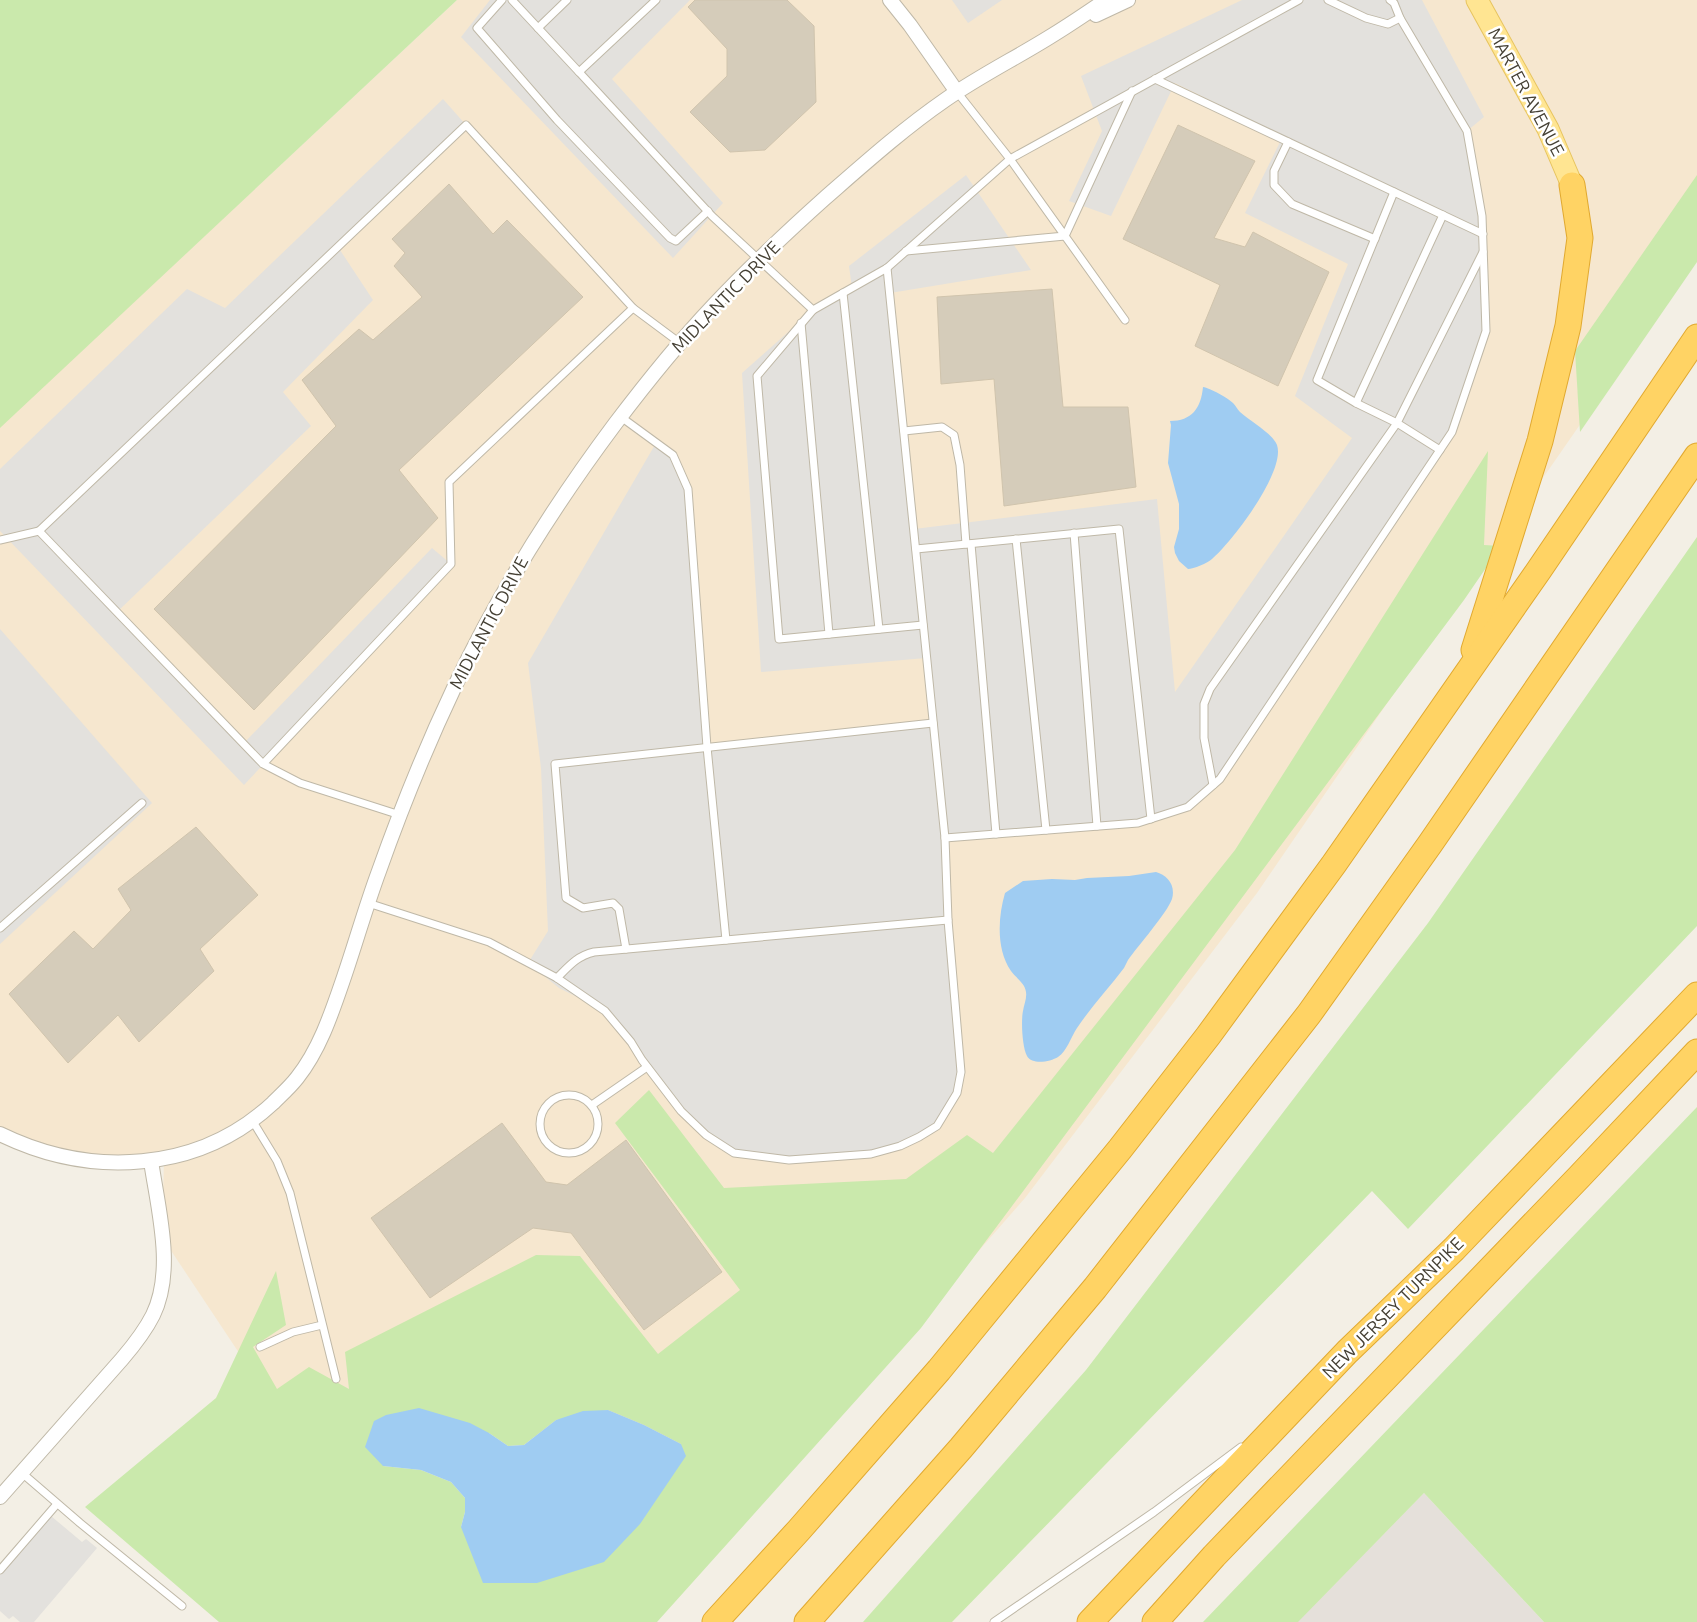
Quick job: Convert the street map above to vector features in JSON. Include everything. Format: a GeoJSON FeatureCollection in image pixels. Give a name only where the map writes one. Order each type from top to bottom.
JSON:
{"type":"FeatureCollection","features":[{"type":"Feature","properties":{"kind":"highway"},"geometry":{"type":"LineString","coordinates":[[1466,674],[1540,441],[1568,326],[1580,238],[1572,185]]}},
{"type":"Feature","properties":{"kind":"highway"},"geometry":{"type":"LineString","coordinates":[[715,1622],[799,1530],[932,1377],[1120,1149],[1208,1036],[1298,914],[1466,674],[1697,337]]}},
{"type":"Feature","properties":{"kind":"highway"},"geometry":{"type":"LineString","coordinates":[[807,1622],[961,1448],[1089,1295],[1308,1014],[1430,844],[1697,456]]}},
{"type":"Feature","properties":{"kind":"highway","name":"NEW JERSEY TURNPIKE"},"geometry":{"type":"LineString","coordinates":[[1090,1622],[1347,1352],[1454,1249],[1697,995]]}},
{"type":"Feature","properties":{"kind":"highway"},"geometry":{"type":"LineString","coordinates":[[1155,1622],[1240,1529],[1697,1052]]}},
{"type":"Feature","properties":{"kind":"main road","name":"MARTER AVENUE"},"geometry":{"type":"LineString","coordinates":[[1478,0],[1548,129],[1572,185]]}},
{"type":"Feature","properties":{"kind":"street"},"geometry":{"type":"LineString","coordinates":[[890,0],[957,92]]}},
{"type":"Feature","properties":{"kind":"street","name":"MIDLANTIC DRIVE"},"geometry":{"type":"LineString","coordinates":[[0,1134],[25,1145],[64,1156],[92,1161],[150,1161],[192,1151],[221,1139],[252,1120],[298,1077],[321,1038],[335,1005],[368,903],[400,815],[452,690],[506,587],[545,524],[621,417],[714,304],[801,220],[881,149],[957,92],[1050,37],[1106,0]]}},
{"type":"Feature","properties":{"kind":"street","name":"MIDLANTIC DRIVE"},"geometry":{"type":"LineString","coordinates":[[1050,37],[1128,0]]}},
{"type":"Feature","properties":{"kind":"street"},"geometry":{"type":"LineString","coordinates":[[0,1497],[139,1339],[154,1314],[160,1299],[165,1260],[150,1161]]}},
{"type":"Feature","properties":{"kind":"lane"},"geometry":{"type":"LineString","coordinates":[[502,0],[477,28],[557,120],[670,238],[676,241],[708,211]]}},
{"type":"Feature","properties":{"kind":"lane"},"geometry":{"type":"LineString","coordinates":[[512,0],[708,211],[813,310]]}},
{"type":"Feature","properties":{"kind":"lane"},"geometry":{"type":"LineString","coordinates":[[538,28],[567,0]]}},
{"type":"Feature","properties":{"kind":"lane"},"geometry":{"type":"LineString","coordinates":[[579,72],[656,0]]}},
{"type":"Feature","properties":{"kind":"lane"},"geometry":{"type":"LineString","coordinates":[[923,625],[778,639],[757,376],[813,310],[887,268],[1010,159],[1300,0]]}},
{"type":"Feature","properties":{"kind":"lane"},"geometry":{"type":"LineString","coordinates":[[1328,0],[1366,18],[1388,24],[1400,18]]}},
{"type":"Feature","properties":{"kind":"lane"},"geometry":{"type":"LineString","coordinates":[[945,838],[1138,823],[1188,808],[1220,779],[1452,432],[1486,331],[1482,216],[1467,131],[1400,18],[1394,3],[1390,0]]}},
{"type":"Feature","properties":{"kind":"lane"},"geometry":{"type":"LineString","coordinates":[[1155,79],[1483,234]]}},
{"type":"Feature","properties":{"kind":"lane"},"geometry":{"type":"LineString","coordinates":[[1065,236],[1132,91]]}},
{"type":"Feature","properties":{"kind":"lane"},"geometry":{"type":"LineString","coordinates":[[957,92],[1010,159],[1125,320]]}},
{"type":"Feature","properties":{"kind":"lane"},"geometry":{"type":"LineString","coordinates":[[0,540],[40,531],[466,125],[633,308],[680,343]]}},
{"type":"Feature","properties":{"kind":"lane"},"geometry":{"type":"LineString","coordinates":[[1288,142],[1274,171],[1274,185],[1292,204],[1375,239]]}},
{"type":"Feature","properties":{"kind":"lane"},"geometry":{"type":"LineString","coordinates":[[1394,192],[1317,380],[1356,403],[1397,423],[1440,450]]}},
{"type":"Feature","properties":{"kind":"lane"},"geometry":{"type":"LineString","coordinates":[[1356,403],[1443,215]]}},
{"type":"Feature","properties":{"kind":"lane"},"geometry":{"type":"LineString","coordinates":[[906,252],[1065,236]]}},
{"type":"Feature","properties":{"kind":"lane"},"geometry":{"type":"LineString","coordinates":[[1213,785],[1204,738],[1204,704],[1210,689],[1397,423],[1484,251]]}},
{"type":"Feature","properties":{"kind":"lane"},"geometry":{"type":"LineString","coordinates":[[368,903],[489,942],[557,978],[605,1011],[631,1042],[647,1067],[687,1117],[706,1135],[734,1152],[789,1160],[871,1154],[900,1146],[937,1126],[957,1093],[961,1072],[948,920],[945,838],[887,268]]}},
{"type":"Feature","properties":{"kind":"lane"},"geometry":{"type":"LineString","coordinates":[[843,293],[879,629]]}},
{"type":"Feature","properties":{"kind":"lane"},"geometry":{"type":"LineString","coordinates":[[263,764],[451,564],[449,482],[633,308]]}},
{"type":"Feature","properties":{"kind":"lane"},"geometry":{"type":"LineString","coordinates":[[801,323],[829,634]]}},
{"type":"Feature","properties":{"kind":"lane"},"geometry":{"type":"LineString","coordinates":[[621,417],[673,455],[688,489],[707,747],[726,940]]}},
{"type":"Feature","properties":{"kind":"lane"},"geometry":{"type":"LineString","coordinates":[[904,431],[942,427],[954,435],[960,465],[996,834]]}},
{"type":"Feature","properties":{"kind":"lane"},"geometry":{"type":"LineString","coordinates":[[916,549],[1118,529],[1151,819]]}},
{"type":"Feature","properties":{"kind":"lane"},"geometry":{"type":"LineString","coordinates":[[40,531],[263,764],[300,783],[400,815]]}},
{"type":"Feature","properties":{"kind":"lane"},"geometry":{"type":"LineString","coordinates":[[1074,533],[1097,826]]}},
{"type":"Feature","properties":{"kind":"lane"},"geometry":{"type":"LineString","coordinates":[[1016,539],[1046,830]]}},
{"type":"Feature","properties":{"kind":"lane"},"geometry":{"type":"LineString","coordinates":[[626,949],[619,909],[613,902],[583,908],[566,898],[554,764],[933,723]]}},
{"type":"Feature","properties":{"kind":"lane"},"geometry":{"type":"LineString","coordinates":[[0,928],[142,803]]}},
{"type":"Feature","properties":{"kind":"lane"},"geometry":{"type":"LineString","coordinates":[[557,978],[576,959],[586,954],[948,920]]}},
{"type":"Feature","properties":{"kind":"lane"},"geometry":{"type":"LineString","coordinates":[[592,1105],[647,1067]]}},
{"type":"Feature","properties":{"kind":"lane"},"geometry":{"type":"LineString","coordinates":[[576,1095],[592,1105],[599,1123],[593,1141],[586,1148],[577,1152],[567,1153],[550,1146],[540,1129],[540,1119],[543,1110],[549,1102],[557,1097],[576,1095]]}},
{"type":"Feature","properties":{"kind":"lane"},"geometry":{"type":"LineString","coordinates":[[252,1120],[277,1161],[290,1193],[336,1378]]}},
{"type":"Feature","properties":{"kind":"lane"},"geometry":{"type":"LineString","coordinates":[[260,1347],[293,1332],[322,1325]]}},
{"type":"Feature","properties":{"kind":"lane"},"geometry":{"type":"LineString","coordinates":[[1255,1437],[1294,1408]]}},
{"type":"Feature","properties":{"kind":"lane"},"geometry":{"type":"LineString","coordinates":[[994,1622],[1154,1512],[1247,1443]]}},
{"type":"Feature","properties":{"kind":"lane"},"geometry":{"type":"LineString","coordinates":[[22,1473],[182,1606]]}},
{"type":"Feature","properties":{"kind":"lane"},"geometry":{"type":"LineString","coordinates":[[0,1570],[57,1504]]}},
{"type":"Feature","properties":{"kind":"shaded area"},"geometry":{"type":"Polygon","coordinates":[[[457,0],[1697,0],[1697,256],[1257,893],[1025,1198],[799,1456],[283,1419],[162,1237],[164,1159],[91,1161],[0,1134],[0,427],[457,0]]]}},
{"type":"Feature","properties":{"kind":"shaded area"},"geometry":{"type":"Polygon","coordinates":[[[490,0],[690,0],[612,79],[723,203],[673,258],[461,37],[490,0]]]}},
{"type":"Feature","properties":{"kind":"shaded area"},"geometry":{"type":"Polygon","coordinates":[[[952,0],[1002,0],[968,23],[952,0]]]}},
{"type":"Feature","properties":{"kind":"shaded area"},"geometry":{"type":"Polygon","coordinates":[[[1242,0],[1422,0],[1484,117],[1467,131],[1482,216],[1486,331],[1452,432],[1220,779],[1188,807],[1138,823],[945,838],[960,1051],[957,1093],[937,1126],[919,1137],[871,1154],[789,1160],[734,1153],[706,1135],[681,1111],[605,1011],[559,988],[528,963],[548,931],[541,768],[528,663],[656,443],[673,455],[688,489],[707,747],[933,723],[926,658],[761,672],[742,373],[813,310],[852,288],[849,266],[966,175],[1031,270],[890,293],[914,529],[1157,499],[1175,692],[1352,438],[1295,396],[1348,264],[1245,213],[1283,136],[1175,83],[1111,216],[1069,201],[1102,131],[1081,76],[1242,0]]]}},
{"type":"Feature","properties":{"kind":"shaded area"},"geometry":{"type":"Polygon","coordinates":[[[443,99],[466,125],[338,247],[373,300],[283,392],[311,426],[117,612],[244,743],[432,548],[451,564],[244,785],[0,531],[0,469],[187,289],[225,308],[443,99]]]}},
{"type":"Feature","properties":{"kind":"shaded area"},"geometry":{"type":"Polygon","coordinates":[[[0,629],[152,803],[0,944],[0,629]]]}},
{"type":"Feature","properties":{"kind":"shaded area"},"geometry":{"type":"Polygon","coordinates":[[[1424,1493],[1544,1622],[1297,1622],[1424,1493]]]}},
{"type":"Feature","properties":{"kind":"shaded area"},"geometry":{"type":"Polygon","coordinates":[[[51,1516],[82,1542],[86,1539],[97,1548],[34,1622],[20,1622],[13,1616],[9,1619],[0,1611],[0,1575],[51,1516]]]}},
{"type":"Feature","properties":{"kind":"green space"},"geometry":{"type":"Polygon","coordinates":[[[0,0],[457,0],[0,428],[0,0]]]}},
{"type":"Feature","properties":{"kind":"green space"},"geometry":{"type":"Polygon","coordinates":[[[1697,175],[1697,262],[1580,432],[1575,351],[1697,175]]]}},
{"type":"Feature","properties":{"kind":"green space"},"geometry":{"type":"Polygon","coordinates":[[[1488,451],[1484,545],[1501,546],[1464,600],[921,1328],[657,1622],[219,1622],[85,1507],[216,1398],[276,1271],[286,1325],[253,1347],[277,1389],[309,1367],[349,1389],[345,1352],[536,1255],[580,1256],[658,1354],[740,1290],[615,1123],[649,1090],[724,1188],[906,1179],[967,1135],[993,1153],[1235,850],[1488,451]],[[608,1410],[556,1420],[524,1445],[508,1446],[489,1433],[383,1466],[421,1470],[451,1482],[465,1498],[465,1512],[461,1527],[681,1444],[644,1425],[608,1410]]]}},
{"type":"Feature","properties":{"kind":"green space"},"geometry":{"type":"Polygon","coordinates":[[[1697,537],[1697,926],[1408,1229],[1372,1191],[952,1622],[863,1622],[1086,1370],[1428,923],[1697,537]]]}},
{"type":"Feature","properties":{"kind":"green space"},"geometry":{"type":"Polygon","coordinates":[[[1697,1107],[1697,1622],[1544,1622],[1424,1493],[1298,1622],[1203,1622],[1697,1107]]]}},
{"type":"Feature","properties":{"kind":"water"},"geometry":{"type":"Polygon","coordinates":[[[1203,387],[1231,401],[1240,412],[1271,436],[1277,445],[1278,457],[1266,488],[1232,538],[1210,561],[1188,569],[1179,561],[1174,547],[1179,529],[1179,504],[1168,463],[1170,421],[1184,419],[1194,412],[1200,401],[1203,387]]]}},
{"type":"Feature","properties":{"kind":"water"},"geometry":{"type":"Polygon","coordinates":[[[1156,872],[1167,878],[1172,885],[1173,894],[1169,905],[1124,968],[1082,1020],[1061,1054],[1055,1059],[1046,1061],[1037,1062],[1029,1059],[1025,1052],[1022,1034],[1022,1015],[1026,992],[1022,983],[1006,962],[1001,943],[1000,922],[1005,893],[1023,881],[1075,880],[1156,872]]]}},
{"type":"Feature","properties":{"kind":"water"},"geometry":{"type":"Polygon","coordinates":[[[419,1408],[470,1423],[508,1446],[524,1445],[556,1420],[583,1411],[608,1410],[644,1425],[681,1444],[686,1456],[640,1524],[604,1562],[537,1583],[483,1583],[461,1527],[465,1512],[465,1498],[451,1482],[421,1470],[383,1466],[365,1447],[374,1421],[386,1415],[419,1408]]]}},
{"type":"Feature","properties":{"kind":"building"},"geometry":{"type":"Polygon","coordinates":[[[695,0],[787,0],[814,26],[816,102],[765,150],[730,152],[690,112],[727,76],[727,49],[688,7],[695,0]]]}},
{"type":"Feature","properties":{"kind":"building"},"geometry":{"type":"Polygon","coordinates":[[[1178,125],[1255,161],[1214,238],[1245,247],[1253,232],[1329,272],[1278,386],[1195,346],[1220,285],[1123,239],[1178,125]]]}},
{"type":"Feature","properties":{"kind":"building"},"geometry":{"type":"Polygon","coordinates":[[[449,184],[493,234],[507,220],[583,297],[399,470],[438,518],[254,710],[154,609],[336,426],[302,380],[359,329],[373,340],[422,297],[394,266],[405,253],[392,239],[449,184]]]}},
{"type":"Feature","properties":{"kind":"building"},"geometry":{"type":"Polygon","coordinates":[[[1052,289],[1063,407],[1128,407],[1136,487],[1004,506],[994,379],[941,384],[937,297],[1052,289]]]}},
{"type":"Feature","properties":{"kind":"building"},"geometry":{"type":"Polygon","coordinates":[[[196,827],[258,895],[200,949],[214,971],[139,1042],[118,1015],[68,1063],[9,994],[74,931],[93,949],[131,910],[118,889],[196,827]]]}},
{"type":"Feature","properties":{"kind":"building"},"geometry":{"type":"Polygon","coordinates":[[[502,1123],[546,1182],[567,1185],[626,1140],[722,1272],[644,1330],[571,1233],[533,1228],[430,1298],[371,1218],[502,1123]]]}}]}
